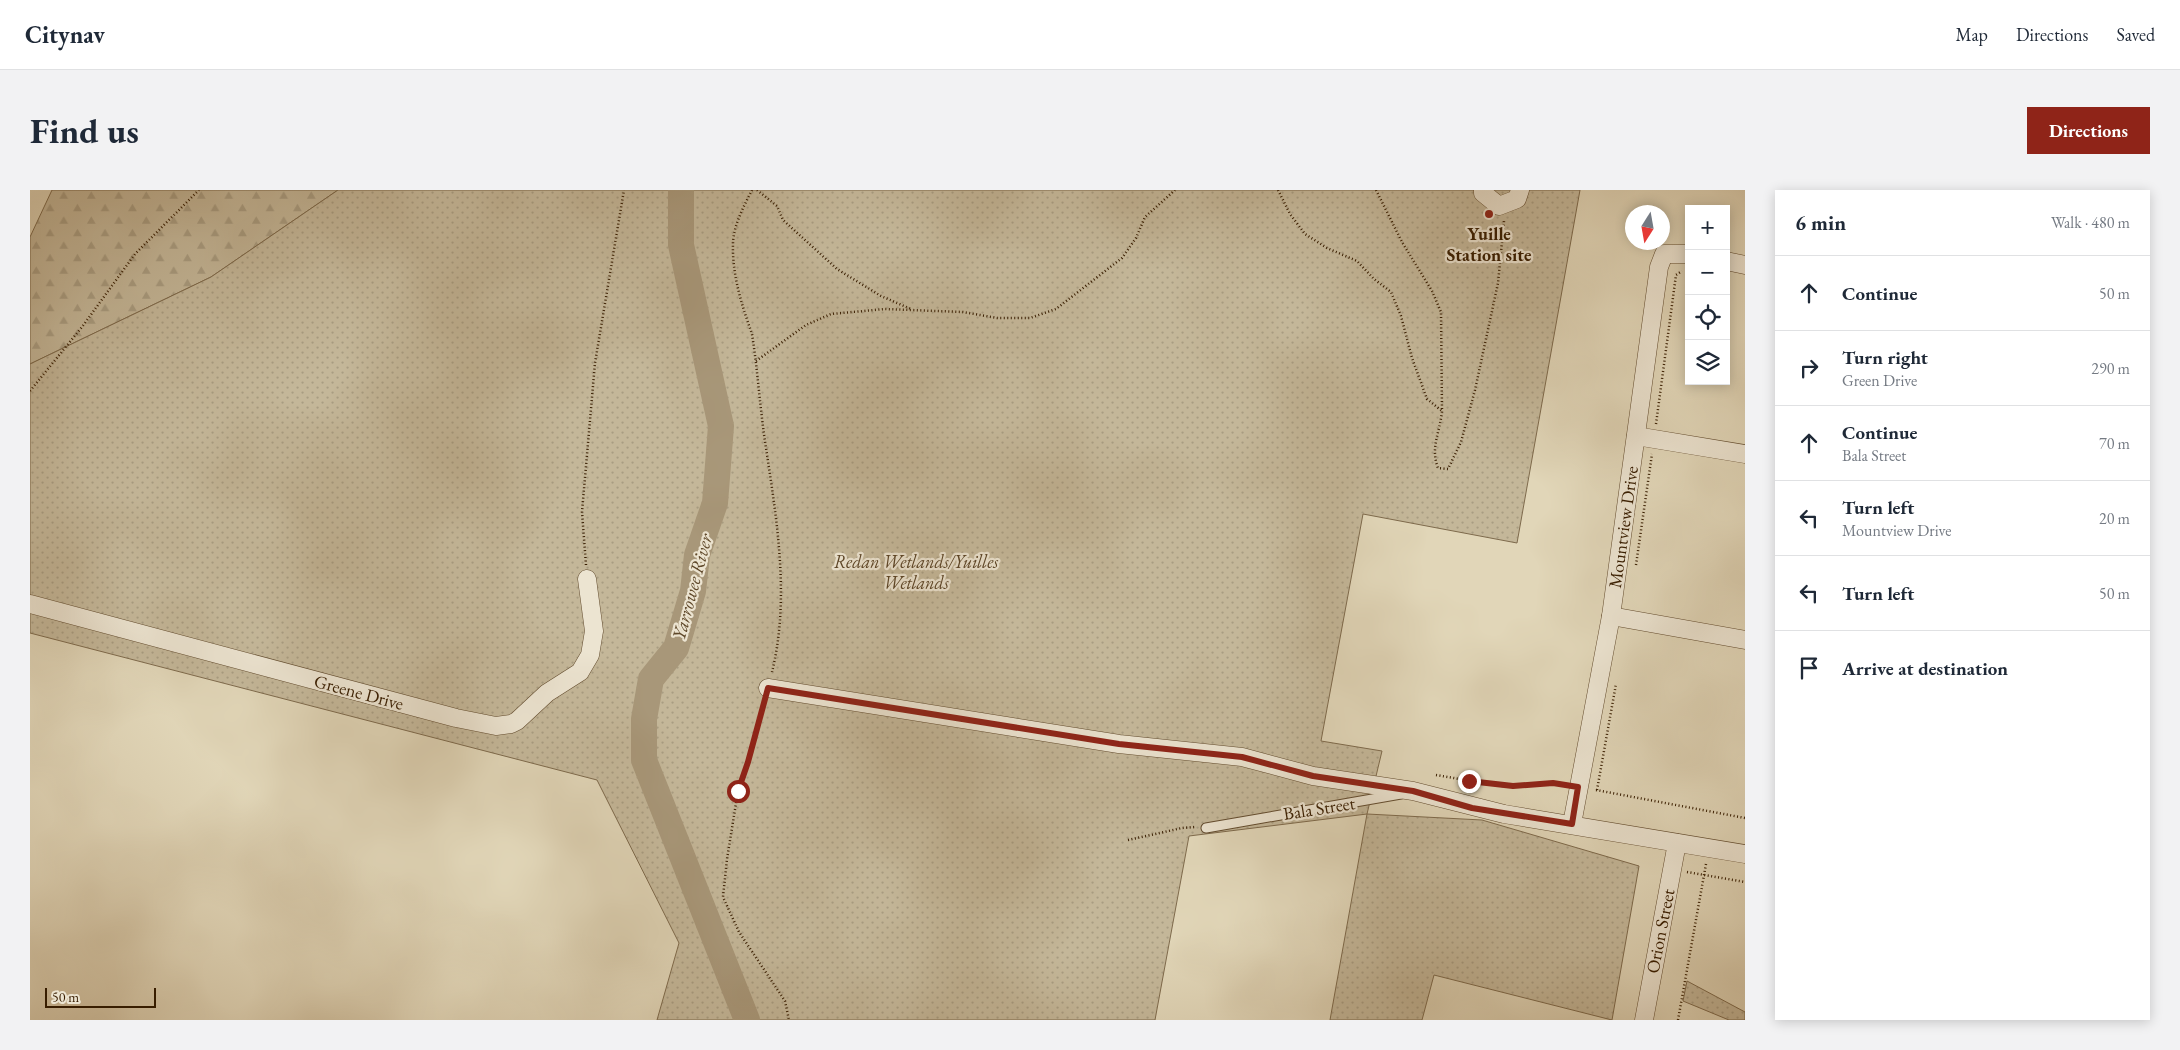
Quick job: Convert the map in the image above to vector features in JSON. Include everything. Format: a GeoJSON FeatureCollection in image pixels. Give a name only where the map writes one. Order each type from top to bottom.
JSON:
{"type":"FeatureCollection","features":[{"type":"Feature","properties":{"kind":"street"},"geometry":{"type":"LineString","coordinates":[[1483,190],[1482,193],[1498,206],[1517,199],[1520,190]]}},
{"type":"Feature","properties":{"kind":"street","name":"Mountview Drive"},"geometry":{"type":"LineString","coordinates":[[1572,824],[1611,616],[1660,262],[1664,254],[1685,260]]}},
{"type":"Feature","properties":{"kind":"street"},"geometry":{"type":"LineString","coordinates":[[1730,262],[1745,265]]}},
{"type":"Feature","properties":{"kind":"street"},"geometry":{"type":"LineString","coordinates":[[1636,436],[1745,454]]}},
{"type":"Feature","properties":{"kind":"street","name":"Greene Drive"},"geometry":{"type":"LineString","coordinates":[[30,604],[456,718],[496,726],[517,721],[538,701],[576,676],[585,666],[590,655],[594,631],[587,579]]}},
{"type":"Feature","properties":{"kind":"street"},"geometry":{"type":"LineString","coordinates":[[1611,616],[1745,640]]}},
{"type":"Feature","properties":{"kind":"street"},"geometry":{"type":"LineString","coordinates":[[768,688],[1119,744],[1242,757],[1313,776],[1413,791]]}},
{"type":"Feature","properties":{"kind":"street","name":"Bala Street"},"geometry":{"type":"LineString","coordinates":[[1413,791],[1472,808],[1745,854]]}},
{"type":"Feature","properties":{"kind":"street","name":"Orion Street"},"geometry":{"type":"LineString","coordinates":[[1644,1020],[1677,843]]}},
{"type":"Feature","properties":{"kind":"lane","name":"Bala Street"},"geometry":{"type":"LineString","coordinates":[[1206,828],[1413,791]]}},
{"type":"Feature","properties":{"kind":"path"},"geometry":{"type":"LineString","coordinates":[[30,391],[32,392],[82,328],[134,254],[199,190]]}},
{"type":"Feature","properties":{"kind":"path"},"geometry":{"type":"LineString","coordinates":[[587,579],[582,512],[595,363],[624,190]]}},
{"type":"Feature","properties":{"kind":"path"},"geometry":{"type":"LineString","coordinates":[[752,190],[742,211],[732,243],[741,306],[752,334],[765,442],[773,484],[781,593],[780,627],[768,688],[738,791],[727,859],[724,897],[739,932],[785,1001],[790,1020]]}},
{"type":"Feature","properties":{"kind":"path"},"geometry":{"type":"LineString","coordinates":[[757,190],[777,206],[783,220],[790,227],[837,269],[881,296],[914,310]]}},
{"type":"Feature","properties":{"kind":"path"},"geometry":{"type":"LineString","coordinates":[[756,361],[806,325],[831,314],[861,310],[914,310],[963,312],[997,318],[1030,318],[1056,309],[1122,258],[1136,238],[1145,217],[1175,190]]}},
{"type":"Feature","properties":{"kind":"path"},"geometry":{"type":"LineString","coordinates":[[1278,190],[1290,214],[1305,234],[1327,248],[1357,261],[1374,279],[1391,292],[1401,316],[1412,358],[1427,399],[1442,411]]}},
{"type":"Feature","properties":{"kind":"path"},"geometry":{"type":"LineString","coordinates":[[1376,190],[1402,242],[1432,291],[1441,312],[1442,411],[1433,454],[1438,468],[1448,469],[1461,442],[1476,390],[1498,283],[1507,202]]}},
{"type":"Feature","properties":{"kind":"path"},"geometry":{"type":"LineString","coordinates":[[1636,566],[1676,275],[1685,264]]}},
{"type":"Feature","properties":{"kind":"path"},"geometry":{"type":"LineString","coordinates":[[1597,790],[1618,676]]}},
{"type":"Feature","properties":{"kind":"path"},"geometry":{"type":"LineString","coordinates":[[1436,775],[1501,786],[1553,783],[1745,818]]}},
{"type":"Feature","properties":{"kind":"path"},"geometry":{"type":"LineString","coordinates":[[1128,840],[1182,828],[1206,828]]}},
{"type":"Feature","properties":{"kind":"path"},"geometry":{"type":"LineString","coordinates":[[1678,1020],[1709,848]]}},
{"type":"Feature","properties":{"kind":"path"},"geometry":{"type":"LineString","coordinates":[[1672,869],[1745,882]]}},
{"type":"Feature","properties":{"kind":"green space"},"geometry":{"type":"Polygon","coordinates":[[[52,190],[338,190],[211,277],[30,364],[30,237],[52,190]]]}},
{"type":"Feature","properties":{"kind":"green space","name":"Redan Wetlands/Yuilles Wetlands"},"geometry":{"type":"Polygon","coordinates":[[[338,190],[1580,190],[1517,543],[1363,514],[1321,741],[1382,751],[1367,814],[1189,836],[1155,1020],[657,1020],[679,943],[597,780],[30,633],[30,364],[211,277],[338,190]]]}},
{"type":"Feature","properties":{"kind":"green space"},"geometry":{"type":"Polygon","coordinates":[[[1367,814],[1482,820],[1639,866],[1612,1020],[1434,975],[1422,1020],[1330,1020],[1367,814]]]}},
{"type":"Feature","properties":{"kind":"green space"},"geometry":{"type":"Polygon","coordinates":[[[1687,981],[1745,1012],[1745,1020],[1729,1020],[1683,1001],[1687,981]]]}},
{"type":"Feature","properties":{"kind":"waterway","name":"Yarrowee River"},"geometry":{"type":"LineString","coordinates":[[681,190],[681,245],[721,426],[715,503],[697,555],[693,591],[676,648],[651,679],[644,719],[644,760],[747,1020]]}},
{"type":"Feature","properties":{"kind":"place","name":"Yuille Station site"},"geometry":{"type":"Point","coordinates":[1489,214]}},
{"type":"Feature","properties":{"kind":"route"},"geometry":{"type":"LineString","coordinates":[[738,791],[768,688],[1119,744],[1242,757],[1313,776],[1413,791],[1472,808],[1572,824],[1578,787],[1553,783],[1501,786],[1469,781]]}}]}
